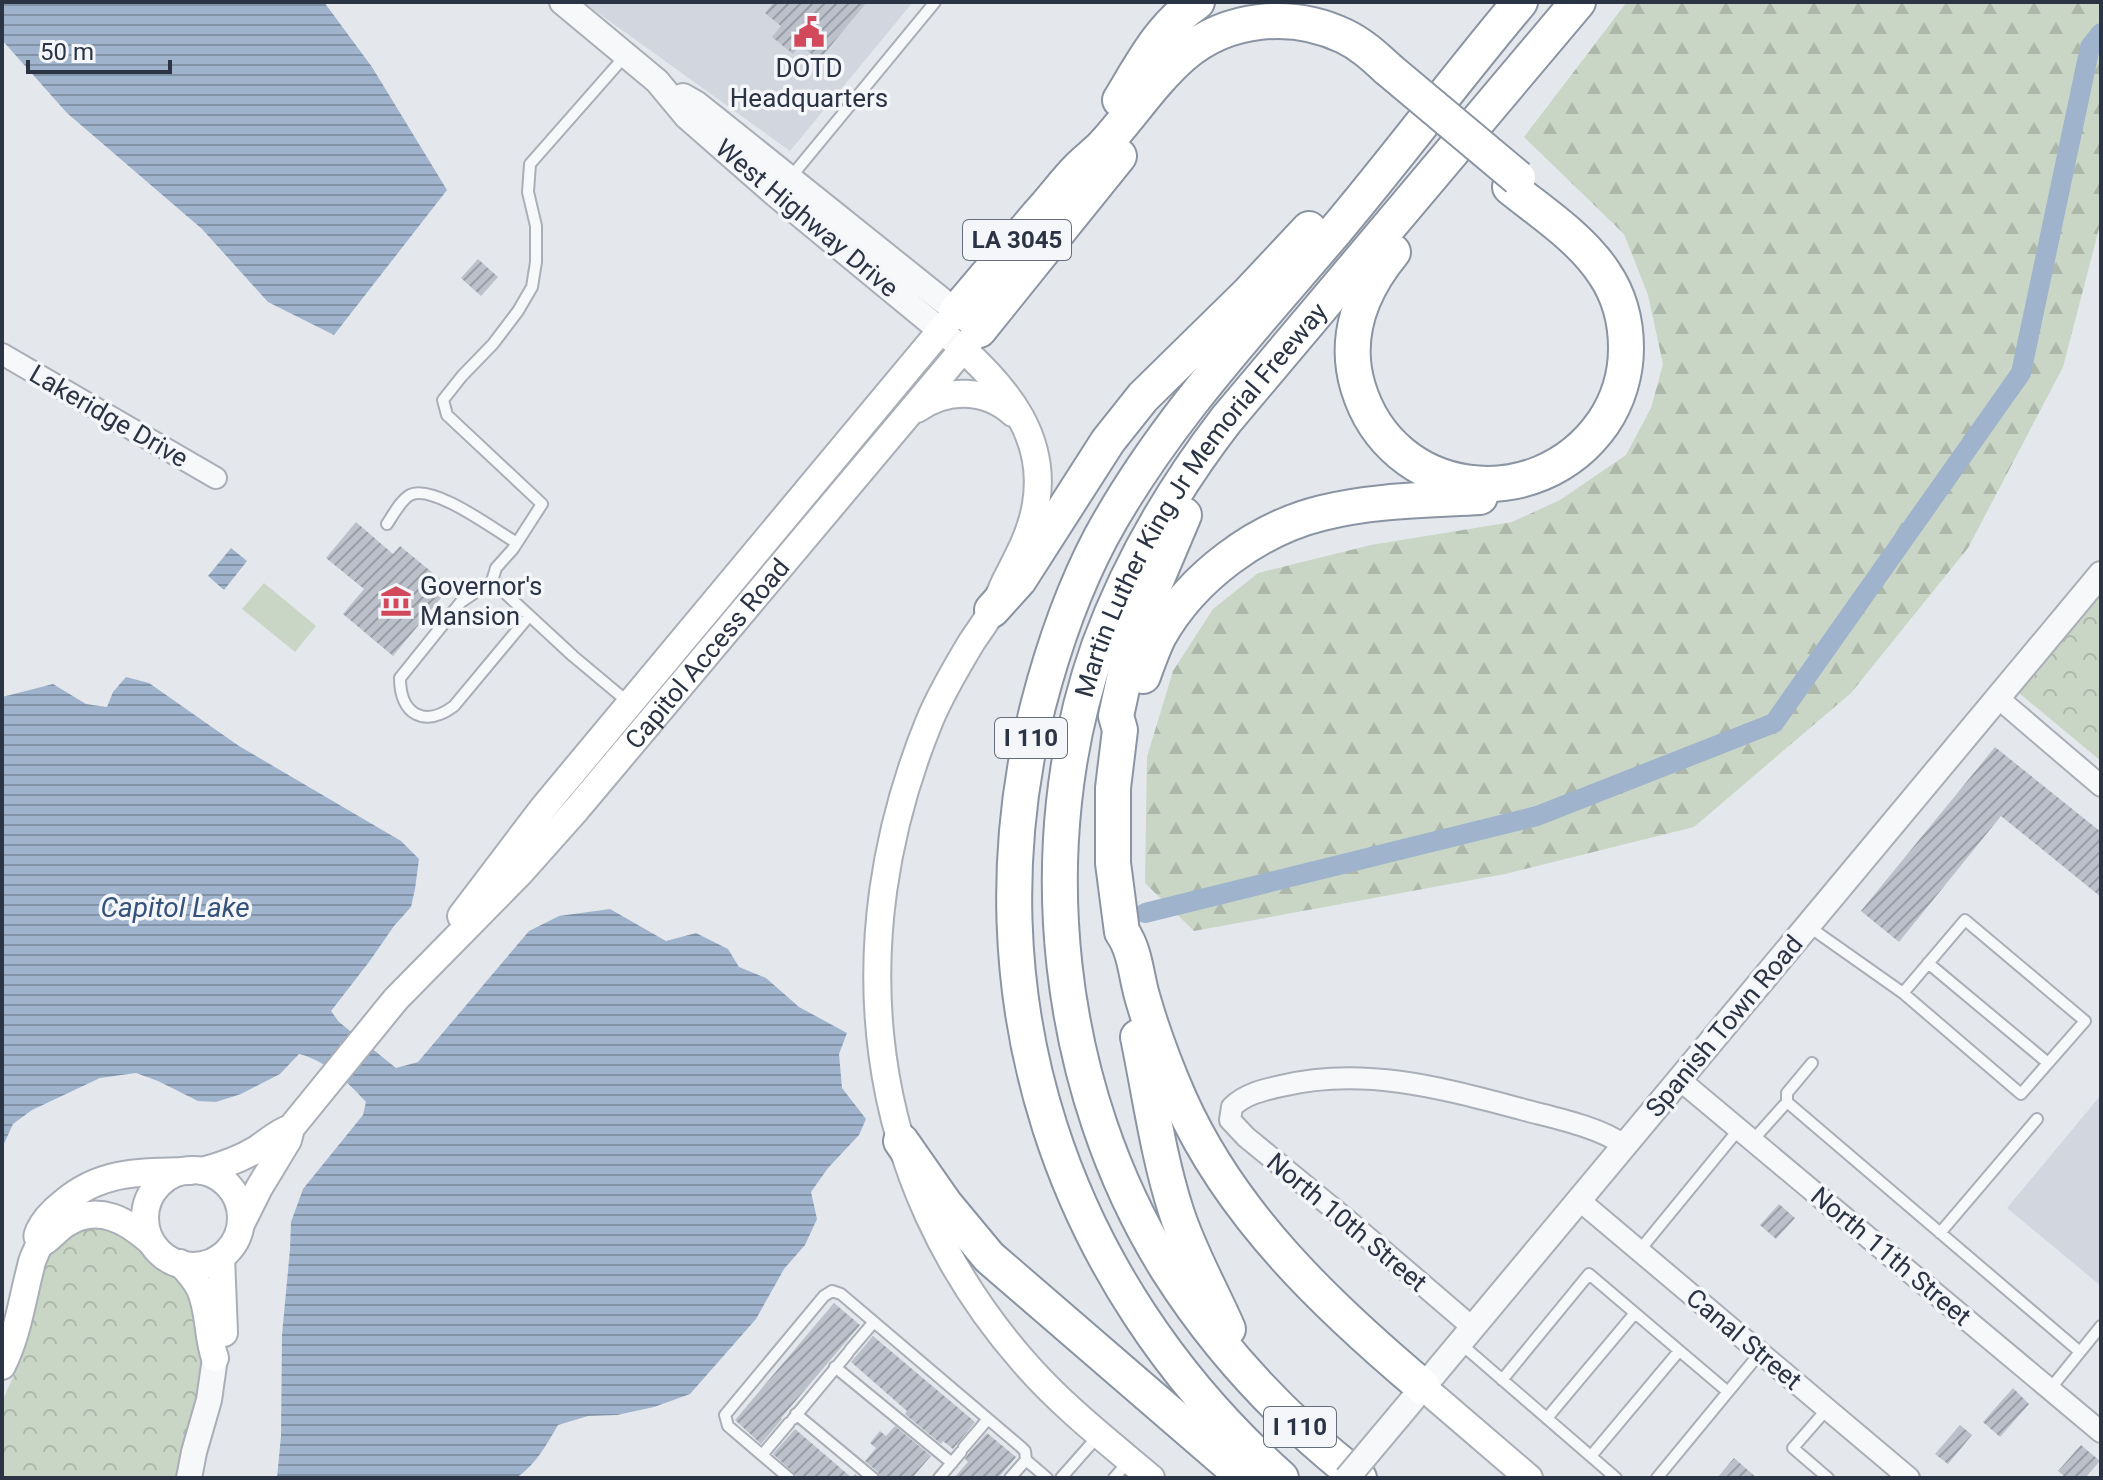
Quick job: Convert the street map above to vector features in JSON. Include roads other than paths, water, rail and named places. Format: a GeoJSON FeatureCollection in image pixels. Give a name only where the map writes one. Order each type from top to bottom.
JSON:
{"type":"FeatureCollection","features":[{"type":"Feature","properties":{"kind":"highway"},"geometry":{"type":"LineString","coordinates":[[1078,169],[1147,54],[1174,21],[1197,2]]}},
{"type":"Feature","properties":{"kind":"highway","name":"Martin Luther King Jr Memorial Freeway"},"geometry":{"type":"LineString","coordinates":[[1281,1478],[1211,1409],[1156,1339],[1103,1255],[1065,1172],[1029,1054],[1020,989],[1014,881],[1022,786],[1040,700],[1062,626],[1088,564],[1120,504],[1180,415],[1371,189],[1520,2]]}},
{"type":"Feature","properties":{"kind":"highway"},"geometry":{"type":"LineString","coordinates":[[1514,182],[1603,270],[1620,307],[1626,335],[1622,379],[1613,405],[1600,427],[1584,446],[1561,464],[1541,474],[1512,482],[1458,482],[1430,472],[1407,458],[1372,422],[1360,393],[1353,363],[1357,315],[1363,297],[1382,265],[1461,171],[1574,6]]}},
{"type":"Feature","properties":{"kind":"highway","name":"Martin Luther King Jr Memorial Freeway"},"geometry":{"type":"LineString","coordinates":[[1359,1478],[1322,1448],[1263,1390],[1201,1319],[1166,1267],[1115,1165],[1089,1090],[1073,1024],[1063,961],[1060,905],[1068,775],[1080,714],[1099,648],[1125,583],[1198,456],[1574,6]]}},
{"type":"Feature","properties":{"kind":"highway"},"geometry":{"type":"LineString","coordinates":[[1078,169],[1102,146],[1151,88],[1198,44],[1230,28],[1256,22],[1279,20],[1312,24],[1356,42],[1384,73],[1514,182],[1602,249],[1627,291],[1637,326],[1638,367],[1632,396],[1615,430],[1600,449],[1579,467],[1536,489],[1504,495],[1357,506],[1323,512],[1287,525],[1243,548],[1195,588],[1167,624],[1150,658],[1130,719],[1120,730]]}},
{"type":"Feature","properties":{"kind":"highway"},"geometry":{"type":"LineString","coordinates":[[960,330],[1182,81],[1211,55],[1249,38],[1298,35],[1328,42],[1384,73]]}},
{"type":"Feature","properties":{"kind":"highway"},"geometry":{"type":"LineString","coordinates":[[992,610],[1019,580],[1108,441],[1143,397],[1248,294],[1472,59]]}},
{"type":"Feature","properties":{"kind":"highway","name":"LA 3045"},"geometry":{"type":"LineString","coordinates":[[960,330],[1078,169]]}},
{"type":"Feature","properties":{"kind":"highway"},"geometry":{"type":"LineString","coordinates":[[1226,420],[1140,619],[1116,716],[1120,730],[1113,788],[1113,832],[1115,883],[1122,932],[1119,943],[1175,1208],[1245,1370]]}},
{"type":"Feature","properties":{"kind":"highway"},"geometry":{"type":"LineString","coordinates":[[1122,932],[1128,941],[1141,994],[1170,1077],[1219,1170],[1289,1261],[1423,1387]]}},
{"type":"Feature","properties":{"kind":"highway"},"geometry":{"type":"LineString","coordinates":[[901,1141],[951,1212],[989,1257],[1245,1478]]}},
{"type":"Feature","properties":{"kind":"main road"},"geometry":{"type":"LineString","coordinates":[[960,330],[1024,423],[1035,451],[1038,488],[1024,544],[992,610],[948,682],[930,720],[904,794],[886,872],[879,931],[876,1001],[884,1067],[901,1141],[923,1204],[968,1288],[1025,1364],[1099,1435],[1122,1469],[1151,1478]]}},
{"type":"Feature","properties":{"kind":"main road","name":"Capitol Access Road"},"geometry":{"type":"LineString","coordinates":[[242,1222],[288,1140],[291,1128],[396,999],[546,846],[650,722],[904,418],[960,330]]}},
{"type":"Feature","properties":{"kind":"main road","name":"Capitol Access Road"},"geometry":{"type":"LineString","coordinates":[[425,968],[522,833],[629,703],[960,330]]}},
{"type":"Feature","properties":{"kind":"main road"},"geometry":{"type":"LineString","coordinates":[[904,418],[937,398],[963,393],[998,401],[1024,423]]}},
{"type":"Feature","properties":{"kind":"main road"},"geometry":{"type":"LineString","coordinates":[[150,1241],[144,1221],[150,1198],[165,1180],[222,1165],[256,1150],[279,1132],[291,1128]]}},
{"type":"Feature","properties":{"kind":"main road"},"geometry":{"type":"LineString","coordinates":[[2,1366],[11,1347],[31,1262],[39,1244],[38,1234],[48,1217],[74,1194],[110,1177],[132,1173],[196,1171],[221,1179],[231,1188],[240,1208],[242,1222],[237,1240],[221,1257],[196,1266],[180,1263],[160,1252],[128,1223],[100,1215],[68,1222],[47,1242],[39,1244]]}},
{"type":"Feature","properties":{"kind":"main road"},"geometry":{"type":"LineString","coordinates":[[215,1358],[223,1344],[221,1257]]}},
{"type":"Feature","properties":{"kind":"main road"},"geometry":{"type":"LineString","coordinates":[[180,1263],[200,1289],[215,1358]]}},
{"type":"Feature","properties":{"kind":"main road"},"geometry":{"type":"LineString","coordinates":[[1423,1387],[1529,1478]]}},
{"type":"Feature","properties":{"kind":"street","name":"West Highway Drive"},"geometry":{"type":"LineString","coordinates":[[562,2],[657,81],[697,104],[782,186],[960,330]]}},
{"type":"Feature","properties":{"kind":"street","name":"Lakeridge Drive"},"geometry":{"type":"LineString","coordinates":[[2,354],[216,478]]}},
{"type":"Feature","properties":{"kind":"street","name":"Spanish Town Road"},"geometry":{"type":"LineString","coordinates":[[1347,1478],[2101,574]]}},
{"type":"Feature","properties":{"kind":"street"},"geometry":{"type":"LineString","coordinates":[[1998,698],[2101,786]]}},
{"type":"Feature","properties":{"kind":"street","name":"North 10th Street"},"geometry":{"type":"LineString","coordinates":[[1465,1335],[1346,1219],[1246,1137],[1230,1120],[1232,1107],[1246,1096],[1267,1089],[1323,1078],[1372,1078],[1470,1095],[1542,1114],[1606,1134],[1624,1145]]}},
{"type":"Feature","properties":{"kind":"street","name":"North 11th Street"},"geometry":{"type":"LineString","coordinates":[[1680,1080],[2101,1432]]}},
{"type":"Feature","properties":{"kind":"street","name":"Canal Street"},"geometry":{"type":"LineString","coordinates":[[1579,1200],[1909,1478]]}},
{"type":"Feature","properties":{"kind":"street"},"geometry":{"type":"LineString","coordinates":[[189,1478],[209,1400],[215,1358]]}},
{"type":"Feature","properties":{"kind":"lane"},"geometry":{"type":"LineString","coordinates":[[782,186],[935,2]]}},
{"type":"Feature","properties":{"kind":"lane"},"geometry":{"type":"LineString","coordinates":[[1147,54],[1179,2]]}},
{"type":"Feature","properties":{"kind":"lane"},"geometry":{"type":"LineString","coordinates":[[529,616],[454,706],[441,716],[425,718],[405,703],[400,678],[461,602],[492,581],[496,568],[517,543],[542,504],[447,415],[443,400],[493,344],[532,287],[536,226],[528,192],[530,164],[626,54]]}},
{"type":"Feature","properties":{"kind":"lane"},"geometry":{"type":"LineString","coordinates":[[387,524],[408,496],[418,492],[444,498],[517,543]]}},
{"type":"Feature","properties":{"kind":"lane"},"geometry":{"type":"LineString","coordinates":[[492,581],[650,722]]}},
{"type":"Feature","properties":{"kind":"lane"},"geometry":{"type":"LineString","coordinates":[[1808,926],[1903,993],[2021,1094],[2085,1021],[1965,920],[1903,993]]}},
{"type":"Feature","properties":{"kind":"lane"},"geometry":{"type":"LineString","coordinates":[[1928,963],[2048,1063]]}},
{"type":"Feature","properties":{"kind":"lane"},"geometry":{"type":"LineString","coordinates":[[1812,1063],[1787,1093],[1787,1102],[2080,1352]]}},
{"type":"Feature","properties":{"kind":"lane"},"geometry":{"type":"LineString","coordinates":[[1639,1251],[1746,1135],[1787,1102]]}},
{"type":"Feature","properties":{"kind":"lane"},"geometry":{"type":"LineString","coordinates":[[1940,1233],[2037,1119]]}},
{"type":"Feature","properties":{"kind":"lane"},"geometry":{"type":"LineString","coordinates":[[1502,1380],[1589,1274],[1728,1392]]}},
{"type":"Feature","properties":{"kind":"lane"},"geometry":{"type":"LineString","coordinates":[[789,1478],[728,1426],[725,1415],[824,1296],[832,1291],[841,1294],[1025,1451],[1026,1460],[1047,1478]]}},
{"type":"Feature","properties":{"kind":"lane"},"geometry":{"type":"LineString","coordinates":[[1547,1418],[1635,1313]]}},
{"type":"Feature","properties":{"kind":"lane"},"geometry":{"type":"LineString","coordinates":[[762,1455],[873,1323]]}},
{"type":"Feature","properties":{"kind":"lane"},"geometry":{"type":"LineString","coordinates":[[2050,1389],[2101,1326]]}},
{"type":"Feature","properties":{"kind":"lane"},"geometry":{"type":"LineString","coordinates":[[1465,1335],[1502,1380],[1616,1478]]}},
{"type":"Feature","properties":{"kind":"lane"},"geometry":{"type":"LineString","coordinates":[[1591,1456],[1679,1351]]}},
{"type":"Feature","properties":{"kind":"lane"},"geometry":{"type":"LineString","coordinates":[[1657,1478],[1760,1353]]}},
{"type":"Feature","properties":{"kind":"lane"},"geometry":{"type":"LineString","coordinates":[[835,1367],[952,1463]]}},
{"type":"Feature","properties":{"kind":"lane"},"geometry":{"type":"LineString","coordinates":[[1827,1409],[1793,1448],[1828,1478]]}},
{"type":"Feature","properties":{"kind":"lane"},"geometry":{"type":"LineString","coordinates":[[793,1419],[873,1478]]}},
{"type":"Feature","properties":{"kind":"lane"},"geometry":{"type":"LineString","coordinates":[[939,1478],[988,1419]]}},
{"type":"Feature","properties":{"kind":"lane"},"geometry":{"type":"LineString","coordinates":[[1061,1478],[1099,1435]]}},
{"type":"Feature","properties":{"kind":"lane"},"geometry":{"type":"LineString","coordinates":[[1010,1478],[1026,1460]]}},
{"type":"Feature","properties":{"kind":"water"},"geometry":{"type":"Polygon","coordinates":[[[2,2],[324,2],[372,67],[447,190],[334,335],[268,302],[202,229],[67,113],[2,40],[2,2]]]}},
{"type":"Feature","properties":{"kind":"water"},"geometry":{"type":"Polygon","coordinates":[[[231,548],[247,561],[224,590],[208,576],[231,548]]]}},
{"type":"Feature","properties":{"kind":"water","name":"Capitol Lake"},"geometry":{"type":"Polygon","coordinates":[[[126,677],[149,683],[239,746],[401,841],[419,859],[411,907],[331,1011],[339,1022],[396,1068],[418,1062],[529,931],[559,916],[610,909],[666,941],[696,933],[728,949],[739,967],[766,978],[799,1007],[847,1033],[839,1054],[842,1088],[866,1119],[859,1135],[828,1168],[811,1192],[817,1219],[805,1245],[784,1269],[756,1319],[690,1394],[654,1407],[617,1415],[588,1416],[558,1425],[535,1461],[516,1478],[277,1478],[281,1436],[282,1335],[291,1222],[303,1189],[363,1115],[366,1102],[327,1067],[299,1054],[280,1074],[241,1094],[216,1102],[198,1101],[136,1073],[100,1078],[32,1110],[13,1124],[2,1148],[2,697],[53,684],[86,704],[107,707],[113,692],[126,677]]]}},
{"type":"Feature","properties":{"kind":"waterway"},"geometry":{"type":"LineString","coordinates":[[1145,913],[1537,816],[1774,723],[2021,373],[2090,47],[2101,33]]}},
{"type":"Feature","properties":{"kind":"place","name":"DOTD Headquarters"},"geometry":{"type":"Point","coordinates":[809,32]}},
{"type":"Feature","properties":{"kind":"place","name":"Governor's Mansion"},"geometry":{"type":"Point","coordinates":[396,601]}}]}
